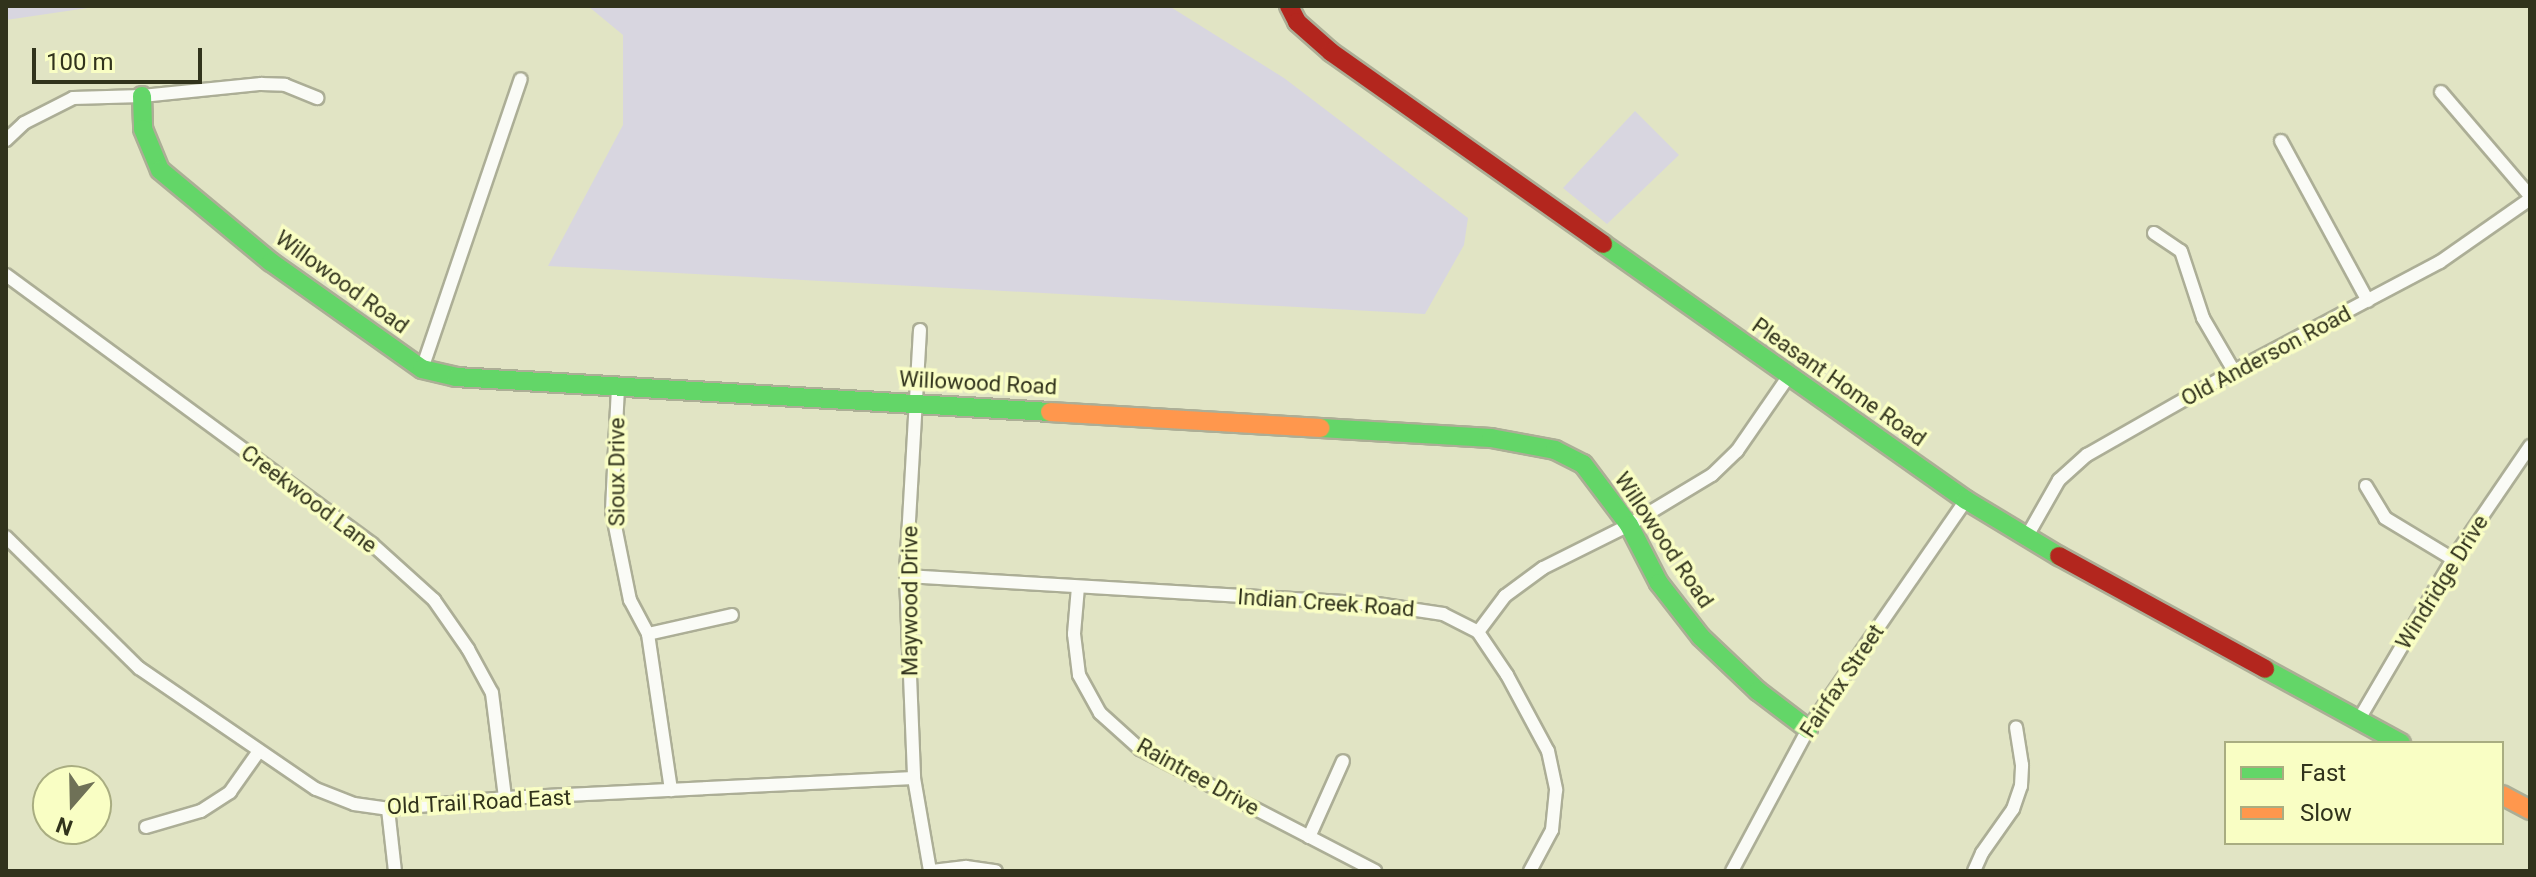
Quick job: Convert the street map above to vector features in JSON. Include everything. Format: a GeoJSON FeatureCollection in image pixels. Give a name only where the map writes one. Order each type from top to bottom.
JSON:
{"type":"FeatureCollection","features":[{"type":"Feature","properties":{"kind":"street","name":"Pleasant Home Road"},"geometry":{"type":"LineString","coordinates":[[1289,6],[1305,30],[1331,52],[1966,500],[2026,538],[2397,741]]}},
{"type":"Feature","properties":{"kind":"street"},"geometry":{"type":"LineString","coordinates":[[422,369],[521,79]]}},
{"type":"Feature","properties":{"kind":"street"},"geometry":{"type":"LineString","coordinates":[[6,140],[24,123],[73,98],[142,96],[261,84],[285,85],[318,98]]}},
{"type":"Feature","properties":{"kind":"street"},"geometry":{"type":"LineString","coordinates":[[2441,92],[2530,198]]}},
{"type":"Feature","properties":{"kind":"street","name":"Willowood Road"},"geometry":{"type":"LineString","coordinates":[[142,96],[143,129],[160,170],[271,262],[422,369],[456,377],[1491,438],[1555,450],[1583,464],[1629,525],[1659,583],[1701,637],[1758,691],[1808,729]]}},
{"type":"Feature","properties":{"kind":"street"},"geometry":{"type":"LineString","coordinates":[[2281,141],[2368,301]]}},
{"type":"Feature","properties":{"kind":"street","name":"Old Anderson Road"},"geometry":{"type":"LineString","coordinates":[[2026,538],[2059,480],[2072,466],[2234,371],[2440,262],[2530,198]]}},
{"type":"Feature","properties":{"kind":"street"},"geometry":{"type":"LineString","coordinates":[[2154,233],[2181,251],[2203,318],[2234,371]]}},
{"type":"Feature","properties":{"kind":"street","name":"Creekwood Lane"},"geometry":{"type":"LineString","coordinates":[[6,275],[372,544],[434,600],[468,649],[492,693],[505,798]]}},
{"type":"Feature","properties":{"kind":"street","name":"Maywood Drive"},"geometry":{"type":"LineString","coordinates":[[920,330],[906,576],[914,778],[931,871]]}},
{"type":"Feature","properties":{"kind":"street"},"geometry":{"type":"LineString","coordinates":[[1478,632],[1505,596],[1543,568],[1629,525],[1712,475],[1737,451],[1788,377]]}},
{"type":"Feature","properties":{"kind":"street","name":"Sioux Drive"},"geometry":{"type":"LineString","coordinates":[[618,387],[612,511],[630,600],[648,634],[671,790]]}},
{"type":"Feature","properties":{"kind":"street","name":"Windridge Drive"},"geometry":{"type":"LineString","coordinates":[[2358,721],[2453,559],[2530,446]]}},
{"type":"Feature","properties":{"kind":"street"},"geometry":{"type":"LineString","coordinates":[[2366,486],[2385,518],[2453,559]]}},
{"type":"Feature","properties":{"kind":"street","name":"Fairfax Street"},"geometry":{"type":"LineString","coordinates":[[1732,871],[1808,729],[1966,500]]}},
{"type":"Feature","properties":{"kind":"street","name":"Old Trail Road East"},"geometry":{"type":"LineString","coordinates":[[6,537],[139,668],[316,789],[354,804],[388,809],[505,798],[914,778]]}},
{"type":"Feature","properties":{"kind":"street","name":"Indian Creek Road"},"geometry":{"type":"LineString","coordinates":[[906,576],[1377,604],[1443,614],[1478,632],[1507,675],[1548,751],[1556,790],[1552,830],[1530,871]]}},
{"type":"Feature","properties":{"kind":"street","name":"Raintree Drive"},"geometry":{"type":"LineString","coordinates":[[1078,587],[1074,634],[1079,675],[1100,713],[1140,749],[1375,871]]}},
{"type":"Feature","properties":{"kind":"street"},"geometry":{"type":"LineString","coordinates":[[648,634],[732,615]]}},
{"type":"Feature","properties":{"kind":"street"},"geometry":{"type":"LineString","coordinates":[[1974,871],[1982,853],[2013,809],[2021,786],[2022,765],[2016,727]]}},
{"type":"Feature","properties":{"kind":"street"},"geometry":{"type":"LineString","coordinates":[[146,827],[201,811],[230,792],[259,751]]}},
{"type":"Feature","properties":{"kind":"street"},"geometry":{"type":"LineString","coordinates":[[1309,837],[1343,761]]}},
{"type":"Feature","properties":{"kind":"street"},"geometry":{"type":"LineString","coordinates":[[2504,796],[2530,810]]}},
{"type":"Feature","properties":{"kind":"street"},"geometry":{"type":"LineString","coordinates":[[388,809],[395,871]]}},
{"type":"Feature","properties":{"kind":"street"},"geometry":{"type":"LineString","coordinates":[[931,871],[966,867],[996,871]]}},
{"type":"Feature","properties":{"kind":"shaded area"},"geometry":{"type":"Polygon","coordinates":[[[6,6],[101,6],[6,20],[6,6]]]}},
{"type":"Feature","properties":{"kind":"shaded area"},"geometry":{"type":"Polygon","coordinates":[[[588,6],[1169,6],[1284,78],[1468,218],[1464,245],[1425,314],[548,266],[623,125],[623,35],[588,6]]]}},
{"type":"Feature","properties":{"kind":"shaded area"},"geometry":{"type":"Polygon","coordinates":[[[1635,111],[1679,155],[1607,224],[1563,188],[1635,111]]]}},
{"type":"Feature","properties":{"kind":"traffic: fast"},"geometry":{"type":"LineString","coordinates":[[142,96],[143,129],[160,170],[271,262],[422,369],[456,377],[1050,412]]}},
{"type":"Feature","properties":{"kind":"traffic: fast"},"geometry":{"type":"LineString","coordinates":[[1603,244],[1966,500],[2059,556]]}},
{"type":"Feature","properties":{"kind":"traffic: fast"},"geometry":{"type":"LineString","coordinates":[[1321,428],[1491,438],[1555,450],[1583,464],[1629,525],[1659,583],[1701,637],[1758,691],[1808,729]]}},
{"type":"Feature","properties":{"kind":"traffic: fast"},"geometry":{"type":"LineString","coordinates":[[2265,669],[2397,741]]}},
{"type":"Feature","properties":{"kind":"traffic: slow"},"geometry":{"type":"LineString","coordinates":[[1050,412],[1321,428]]}},
{"type":"Feature","properties":{"kind":"traffic: slow"},"geometry":{"type":"LineString","coordinates":[[2504,796],[2530,810]]}},
{"type":"Feature","properties":{"kind":"traffic: jam"},"geometry":{"type":"LineString","coordinates":[[1289,6],[1297,22],[1331,52],[1603,244]]}},
{"type":"Feature","properties":{"kind":"traffic: jam"},"geometry":{"type":"LineString","coordinates":[[2059,556],[2265,669]]}}]}
